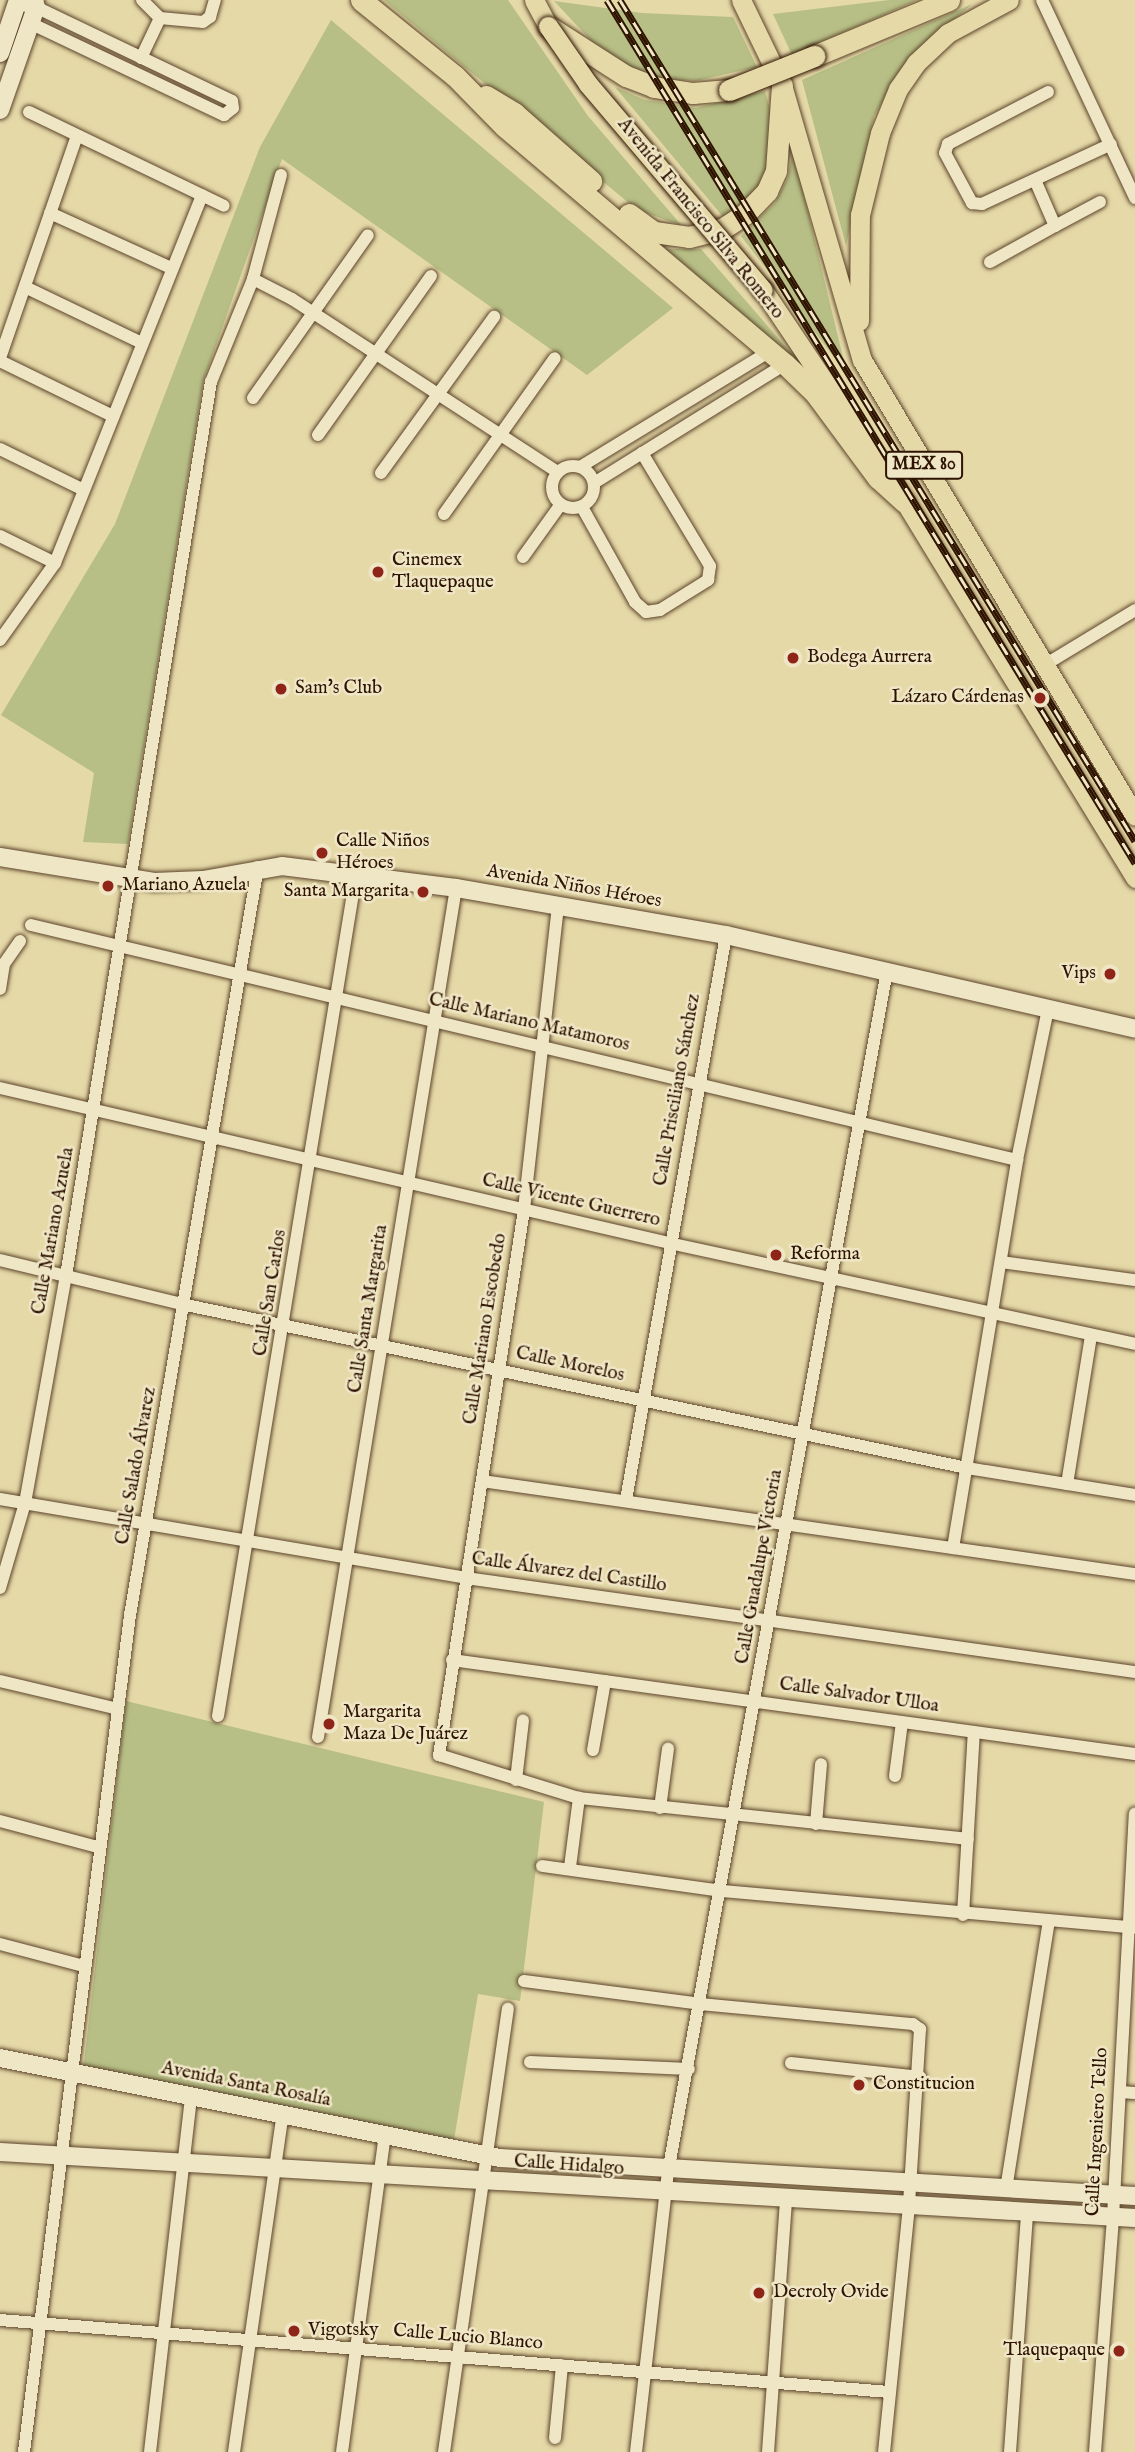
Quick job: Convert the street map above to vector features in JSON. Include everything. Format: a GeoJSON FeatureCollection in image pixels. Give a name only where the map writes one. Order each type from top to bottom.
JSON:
{"type":"FeatureCollection","features":[{"type":"Feature","properties":{"kind":"highway"},"geometry":{"type":"LineString","coordinates":[[361,0],[455,76],[504,126],[778,358],[815,393],[878,478],[905,502]]}},
{"type":"Feature","properties":{"kind":"highway"},"geometry":{"type":"LineString","coordinates":[[548,26],[626,76],[654,87],[693,93],[729,90],[948,0]]}},
{"type":"Feature","properties":{"kind":"highway"},"geometry":{"type":"LineString","coordinates":[[455,76],[514,113],[643,226],[689,237],[735,222],[767,191],[780,154],[782,85]]}},
{"type":"Feature","properties":{"kind":"main road","name":"MEX 80"},"geometry":{"type":"LineString","coordinates":[[534,0],[548,26]]}},
{"type":"Feature","properties":{"kind":"main road","name":"MEX 80"},"geometry":{"type":"LineString","coordinates":[[741,0],[782,85],[862,360],[1135,816]]}},
{"type":"Feature","properties":{"kind":"main road"},"geometry":{"type":"LineString","coordinates":[[862,360],[856,247],[880,133],[898,89],[916,63],[947,33],[1009,0]]}},
{"type":"Feature","properties":{"kind":"main road","name":"Avenida Francisco Silva Romero"},"geometry":{"type":"LineString","coordinates":[[548,26],[588,84],[763,290],[905,502],[1135,878]]}},
{"type":"Feature","properties":{"kind":"street"},"geometry":{"type":"LineString","coordinates":[[142,0],[160,18],[202,22],[211,17],[215,0]]}},
{"type":"Feature","properties":{"kind":"street"},"geometry":{"type":"LineString","coordinates":[[1042,0],[1135,198]]}},
{"type":"Feature","properties":{"kind":"street"},"geometry":{"type":"LineString","coordinates":[[0,53],[22,8]]}},
{"type":"Feature","properties":{"kind":"street"},"geometry":{"type":"LineString","coordinates":[[22,8],[141,58],[232,102],[231,112],[224,115],[22,8]]}},
{"type":"Feature","properties":{"kind":"street"},"geometry":{"type":"LineString","coordinates":[[0,110],[22,8]]}},
{"type":"Feature","properties":{"kind":"street"},"geometry":{"type":"LineString","coordinates":[[141,58],[160,18]]}},
{"type":"Feature","properties":{"kind":"street"},"geometry":{"type":"LineString","coordinates":[[1048,92],[948,144],[945,151],[975,204],[1035,180],[1111,144]]}},
{"type":"Feature","properties":{"kind":"street"},"geometry":{"type":"LineString","coordinates":[[29,112],[224,206]]}},
{"type":"Feature","properties":{"kind":"street"},"geometry":{"type":"LineString","coordinates":[[77,136],[0,360],[113,416]]}},
{"type":"Feature","properties":{"kind":"street","name":"Calle Mariano Azuela"},"geometry":{"type":"LineString","coordinates":[[0,1588],[25,1503],[95,1111],[211,382],[253,279],[281,175]]}},
{"type":"Feature","properties":{"kind":"street"},"geometry":{"type":"LineString","coordinates":[[1035,180],[1055,226]]}},
{"type":"Feature","properties":{"kind":"street"},"geometry":{"type":"LineString","coordinates":[[0,640],[4,626],[55,563],[140,342],[202,195]]}},
{"type":"Feature","properties":{"kind":"street"},"geometry":{"type":"LineString","coordinates":[[989,262],[1100,202]]}},
{"type":"Feature","properties":{"kind":"street"},"geometry":{"type":"LineString","coordinates":[[50,213],[171,268]]}},
{"type":"Feature","properties":{"kind":"street"},"geometry":{"type":"LineString","coordinates":[[253,398],[311,312],[368,235]]}},
{"type":"Feature","properties":{"kind":"street"},"geometry":{"type":"LineString","coordinates":[[318,435],[373,352],[430,276]]}},
{"type":"Feature","properties":{"kind":"street"},"geometry":{"type":"LineString","coordinates":[[253,279],[311,312],[557,472]]}},
{"type":"Feature","properties":{"kind":"street"},"geometry":{"type":"LineString","coordinates":[[25,288],[140,342]]}},
{"type":"Feature","properties":{"kind":"street"},"geometry":{"type":"LineString","coordinates":[[381,473],[494,317]]}},
{"type":"Feature","properties":{"kind":"street"},"geometry":{"type":"LineString","coordinates":[[444,514],[555,358]]}},
{"type":"Feature","properties":{"kind":"street"},"geometry":{"type":"LineString","coordinates":[[557,472],[568,466],[580,467],[687,404],[778,358]]}},
{"type":"Feature","properties":{"kind":"street"},"geometry":{"type":"LineString","coordinates":[[594,483],[695,419],[778,358]]}},
{"type":"Feature","properties":{"kind":"street"},"geometry":{"type":"LineString","coordinates":[[687,404],[695,419]]}},
{"type":"Feature","properties":{"kind":"street"},"geometry":{"type":"LineString","coordinates":[[0,449],[84,490]]}},
{"type":"Feature","properties":{"kind":"street"},"geometry":{"type":"LineString","coordinates":[[582,507],[635,602],[646,612],[660,610],[708,580],[710,566],[642,453]]}},
{"type":"Feature","properties":{"kind":"street"},"geometry":{"type":"LineString","coordinates":[[580,467],[594,483],[593,495],[582,507]]}},
{"type":"Feature","properties":{"kind":"street"},"geometry":{"type":"LineString","coordinates":[[557,472],[553,495],[561,504],[582,507]]}},
{"type":"Feature","properties":{"kind":"street"},"geometry":{"type":"LineString","coordinates":[[523,556],[561,504]]}},
{"type":"Feature","properties":{"kind":"street"},"geometry":{"type":"LineString","coordinates":[[0,536],[55,563]]}},
{"type":"Feature","properties":{"kind":"street"},"geometry":{"type":"LineString","coordinates":[[1043,666],[1135,610]]}},
{"type":"Feature","properties":{"kind":"street","name":"Avenida Niños Héroes"},"geometry":{"type":"LineString","coordinates":[[0,857],[179,883],[258,867],[356,875],[456,888],[726,935],[1135,1029]]}},
{"type":"Feature","properties":{"kind":"street","name":"Calle Salado Álvarez"},"geometry":{"type":"LineString","coordinates":[[24,2452],[98,1847],[118,1709],[258,867]]}},
{"type":"Feature","properties":{"kind":"street","name":"Calle San Carlos"},"geometry":{"type":"LineString","coordinates":[[218,1716],[312,1163],[356,875]]}},
{"type":"Feature","properties":{"kind":"street","name":"Calle Santa Margarita"},"geometry":{"type":"LineString","coordinates":[[318,1737],[346,1559],[385,1345],[456,888]]}},
{"type":"Feature","properties":{"kind":"street","name":"Calle Mariano Escobedo"},"geometry":{"type":"LineString","coordinates":[[516,1780],[439,1755],[524,1210],[558,906]]}},
{"type":"Feature","properties":{"kind":"street","name":"Calle Mariano Matamoros"},"geometry":{"type":"LineString","coordinates":[[31,925],[1017,1160]]}},
{"type":"Feature","properties":{"kind":"street","name":"Calle Prisciliano Sánchez"},"geometry":{"type":"LineString","coordinates":[[626,1500],[669,1243],[726,935]]}},
{"type":"Feature","properties":{"kind":"street"},"geometry":{"type":"LineString","coordinates":[[0,989],[4,964],[20,941]]}},
{"type":"Feature","properties":{"kind":"street","name":"Calle Guadalupe Victoria"},"geometry":{"type":"LineString","coordinates":[[636,2452],[642,2371],[668,2172],[723,1891],[769,1620],[887,970]]}},
{"type":"Feature","properties":{"kind":"street"},"geometry":{"type":"LineString","coordinates":[[953,1548],[1017,1160],[1048,1009]]}},
{"type":"Feature","properties":{"kind":"street","name":"Calle Vicente Guerrero"},"geometry":{"type":"LineString","coordinates":[[0,1088],[312,1163],[992,1316],[1135,1344]]}},
{"type":"Feature","properties":{"kind":"street","name":"Calle Morelos"},"geometry":{"type":"LineString","coordinates":[[0,1260],[186,1305],[967,1468],[1135,1495]]}},
{"type":"Feature","properties":{"kind":"street"},"geometry":{"type":"LineString","coordinates":[[1001,1262],[1135,1280]]}},
{"type":"Feature","properties":{"kind":"street"},"geometry":{"type":"LineString","coordinates":[[1067,1485],[1091,1335]]}},
{"type":"Feature","properties":{"kind":"street"},"geometry":{"type":"LineString","coordinates":[[482,1481],[1135,1574]]}},
{"type":"Feature","properties":{"kind":"street","name":"Calle Álvarez del Castillo"},"geometry":{"type":"LineString","coordinates":[[0,1499],[466,1578],[1135,1672]]}},
{"type":"Feature","properties":{"kind":"street","name":"Calle Salvador Ulloa"},"geometry":{"type":"LineString","coordinates":[[452,1660],[1135,1754]]}},
{"type":"Feature","properties":{"kind":"street"},"geometry":{"type":"LineString","coordinates":[[0,1681],[118,1709]]}},
{"type":"Feature","properties":{"kind":"street"},"geometry":{"type":"LineString","coordinates":[[593,1750],[605,1681]]}},
{"type":"Feature","properties":{"kind":"street"},"geometry":{"type":"LineString","coordinates":[[523,1720],[516,1780],[579,1798],[968,1839]]}},
{"type":"Feature","properties":{"kind":"street"},"geometry":{"type":"LineString","coordinates":[[895,1776],[902,1722]]}},
{"type":"Feature","properties":{"kind":"street"},"geometry":{"type":"LineString","coordinates":[[964,1915],[974,1731]]}},
{"type":"Feature","properties":{"kind":"street"},"geometry":{"type":"LineString","coordinates":[[660,1808],[668,1749]]}},
{"type":"Feature","properties":{"kind":"street"},"geometry":{"type":"LineString","coordinates":[[816,1824],[821,1764]]}},
{"type":"Feature","properties":{"kind":"street"},"geometry":{"type":"LineString","coordinates":[[570,1867],[579,1798]]}},
{"type":"Feature","properties":{"kind":"street","name":"Calle Ingeniero Tello"},"geometry":{"type":"LineString","coordinates":[[1095,2452],[1120,2092],[1129,2006],[1135,1814]]}},
{"type":"Feature","properties":{"kind":"street"},"geometry":{"type":"LineString","coordinates":[[0,1821],[98,1847]]}},
{"type":"Feature","properties":{"kind":"street"},"geometry":{"type":"LineString","coordinates":[[542,1866],[570,1867],[723,1891],[964,1915],[1132,1928]]}},
{"type":"Feature","properties":{"kind":"street"},"geometry":{"type":"LineString","coordinates":[[1006,2189],[1049,1922]]}},
{"type":"Feature","properties":{"kind":"street"},"geometry":{"type":"LineString","coordinates":[[0,1944],[84,1966]]}},
{"type":"Feature","properties":{"kind":"street"},"geometry":{"type":"LineString","coordinates":[[524,1981],[700,2004],[913,2024],[920,2029],[920,2077],[884,2452]]}},
{"type":"Feature","properties":{"kind":"street"},"geometry":{"type":"LineString","coordinates":[[444,2452],[484,2155],[508,2009]]}},
{"type":"Feature","properties":{"kind":"street","name":"Avenida Santa Rosalía"},"geometry":{"type":"LineString","coordinates":[[0,2057],[71,2074],[386,2133],[484,2155]]}},
{"type":"Feature","properties":{"kind":"street"},"geometry":{"type":"LineString","coordinates":[[530,2062],[689,2069]]}},
{"type":"Feature","properties":{"kind":"street"},"geometry":{"type":"LineString","coordinates":[[790,2063],[920,2077]]}},
{"type":"Feature","properties":{"kind":"street"},"geometry":{"type":"LineString","coordinates":[[1120,2092],[1135,2092]]}},
{"type":"Feature","properties":{"kind":"street"},"geometry":{"type":"LineString","coordinates":[[150,2452],[191,2095]]}},
{"type":"Feature","properties":{"kind":"street"},"geometry":{"type":"LineString","coordinates":[[234,2452],[284,2114]]}},
{"type":"Feature","properties":{"kind":"street"},"geometry":{"type":"LineString","coordinates":[[342,2452],[386,2133]]}},
{"type":"Feature","properties":{"kind":"street","name":"Calle Hidalgo"},"geometry":{"type":"LineString","coordinates":[[0,2152],[665,2194],[1135,2218]]}},
{"type":"Feature","properties":{"kind":"street","name":"Calle Hidalgo"},"geometry":{"type":"LineString","coordinates":[[484,2155],[668,2172],[1135,2196]]}},
{"type":"Feature","properties":{"kind":"street"},"geometry":{"type":"LineString","coordinates":[[768,2452],[786,2200]]}},
{"type":"Feature","properties":{"kind":"street"},"geometry":{"type":"LineString","coordinates":[[1010,2452],[1027,2213]]}},
{"type":"Feature","properties":{"kind":"street","name":"Calle Lucio Blanco"},"geometry":{"type":"LineString","coordinates":[[0,2320],[890,2392]]}},
{"type":"Feature","properties":{"kind":"street"},"geometry":{"type":"LineString","coordinates":[[555,2438],[562,2365]]}},
{"type":"Feature","properties":{"kind":"green space"},"geometry":{"type":"Polygon","coordinates":[[[384,0],[508,0],[588,116],[682,226],[636,209],[384,0]]]}},
{"type":"Feature","properties":{"kind":"green space"},"geometry":{"type":"Polygon","coordinates":[[[889,0],[917,0],[792,55],[773,14],[889,0]]]}},
{"type":"Feature","properties":{"kind":"green space"},"geometry":{"type":"Polygon","coordinates":[[[554,1],[642,13],[733,17],[757,67],[696,81],[663,79],[631,69],[596,46],[554,1]]]}},
{"type":"Feature","properties":{"kind":"green space"},"geometry":{"type":"Polygon","coordinates":[[[972,4],[907,61],[874,116],[846,246],[802,80],[972,4]]]}},
{"type":"Feature","properties":{"kind":"green space"},"geometry":{"type":"Polygon","coordinates":[[[331,20],[673,308],[587,375],[282,159],[203,382],[128,844],[83,842],[94,773],[1,715],[115,524],[260,147],[331,20]]]}},
{"type":"Feature","properties":{"kind":"green space"},"geometry":{"type":"Polygon","coordinates":[[[615,87],[645,100],[696,108],[765,91],[773,120],[767,172],[751,198],[724,218],[615,87]]]}},
{"type":"Feature","properties":{"kind":"green space"},"geometry":{"type":"Polygon","coordinates":[[[793,150],[847,374],[741,236],[775,203],[788,177],[793,150]]]}},
{"type":"Feature","properties":{"kind":"green space"},"geometry":{"type":"Polygon","coordinates":[[[661,249],[701,249],[818,384],[661,249]]]}},
{"type":"Feature","properties":{"kind":"green space"},"geometry":{"type":"Polygon","coordinates":[[[126,1701],[544,1802],[520,2001],[478,1994],[454,2140],[83,2071],[126,1701]]]}},
{"type":"Feature","properties":{"kind":"railway"},"geometry":{"type":"LineString","coordinates":[[607,0],[1135,863]]}},
{"type":"Feature","properties":{"kind":"railway"},"geometry":{"type":"LineString","coordinates":[[620,0],[1135,841]]}},
{"type":"Feature","properties":{"kind":"place","name":"Cinemex Tlaquepaque"},"geometry":{"type":"Point","coordinates":[378,572]}},
{"type":"Feature","properties":{"kind":"place","name":"Bodega Aurrera"},"geometry":{"type":"Point","coordinates":[793,658]}},
{"type":"Feature","properties":{"kind":"place","name":"Sam's Club"},"geometry":{"type":"Point","coordinates":[281,689]}},
{"type":"Feature","properties":{"kind":"place","name":"Lázaro Cárdenas"},"geometry":{"type":"Point","coordinates":[1040,698]}},
{"type":"Feature","properties":{"kind":"place","name":"Calle Niños Héroes"},"geometry":{"type":"Point","coordinates":[322,853]}},
{"type":"Feature","properties":{"kind":"place","name":"Mariano Azuela"},"geometry":{"type":"Point","coordinates":[108,886]}},
{"type":"Feature","properties":{"kind":"place","name":"Santa Margarita"},"geometry":{"type":"Point","coordinates":[423,892]}},
{"type":"Feature","properties":{"kind":"place","name":"Vips"},"geometry":{"type":"Point","coordinates":[1110,974]}},
{"type":"Feature","properties":{"kind":"place","name":"Reforma"},"geometry":{"type":"Point","coordinates":[776,1255]}},
{"type":"Feature","properties":{"kind":"place","name":"Margarita Maza De Juárez"},"geometry":{"type":"Point","coordinates":[329,1724]}},
{"type":"Feature","properties":{"kind":"place","name":"Constitucion"},"geometry":{"type":"Point","coordinates":[859,2085]}},
{"type":"Feature","properties":{"kind":"place","name":"Decroly Ovide"},"geometry":{"type":"Point","coordinates":[759,2293]}},
{"type":"Feature","properties":{"kind":"place","name":"Vigotsky"},"geometry":{"type":"Point","coordinates":[294,2331]}},
{"type":"Feature","properties":{"kind":"place","name":"Tlaquepaque"},"geometry":{"type":"Point","coordinates":[1119,2351]}}]}
